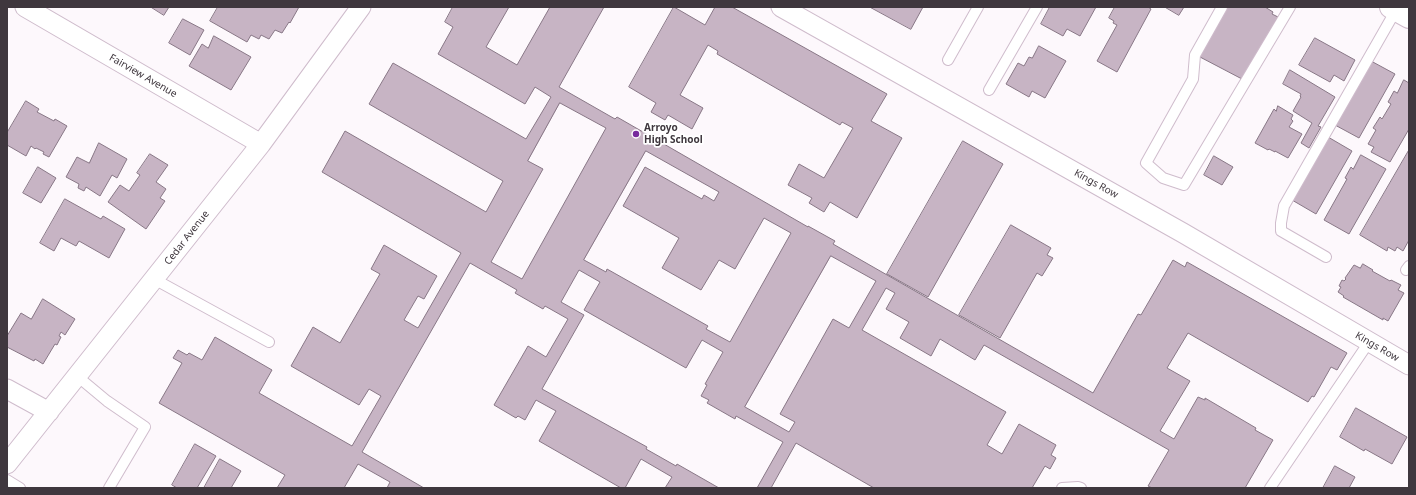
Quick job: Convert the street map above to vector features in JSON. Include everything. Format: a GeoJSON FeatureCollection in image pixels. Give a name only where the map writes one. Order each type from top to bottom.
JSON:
{"type":"FeatureCollection","features":[{"type":"Feature","properties":{"kind":"street","name":"Cedar Avenue"},"geometry":{"type":"LineString","coordinates":[[7,464],[261,144],[361,7]]}},
{"type":"Feature","properties":{"kind":"street","name":"Kings Row"},"geometry":{"type":"LineString","coordinates":[[781,7],[1183,233],[1409,365]]}},
{"type":"Feature","properties":{"kind":"street","name":"Fairview Avenue"},"geometry":{"type":"LineString","coordinates":[[37,10],[261,144]]}},
{"type":"Feature","properties":{"kind":"street"},"geometry":{"type":"LineString","coordinates":[[7,389],[49,412]]}},
{"type":"Feature","properties":{"kind":"lane"},"geometry":{"type":"LineString","coordinates":[[948,60],[978,7]]}},
{"type":"Feature","properties":{"kind":"lane"},"geometry":{"type":"LineString","coordinates":[[989,90],[1037,7]]}},
{"type":"Feature","properties":{"kind":"lane"},"geometry":{"type":"LineString","coordinates":[[1222,7],[1195,55],[1193,79],[1146,163],[1163,178],[1184,185],[1290,7]]}},
{"type":"Feature","properties":{"kind":"lane"},"geometry":{"type":"LineString","coordinates":[[1326,257],[1281,231],[1280,223],[1284,206],[1399,12]]}},
{"type":"Feature","properties":{"kind":"lane"},"geometry":{"type":"LineString","coordinates":[[154,279],[269,342]]}},
{"type":"Feature","properties":{"kind":"lane"},"geometry":{"type":"LineString","coordinates":[[1270,488],[1369,342]]}},
{"type":"Feature","properties":{"kind":"lane"},"geometry":{"type":"LineString","coordinates":[[77,376],[107,401],[145,427],[109,488]]}},
{"type":"Feature","properties":{"kind":"lane"},"geometry":{"type":"LineString","coordinates":[[7,480],[20,488]]}},
{"type":"Feature","properties":{"kind":"lane"},"geometry":{"type":"LineString","coordinates":[[1062,488],[1081,488]]}},
{"type":"Feature","properties":{"kind":"building"},"geometry":{"type":"Polygon","coordinates":[[[151,7],[169,7],[164,15],[151,7]]]}},
{"type":"Feature","properties":{"kind":"building"},"geometry":{"type":"Polygon","coordinates":[[[218,7],[299,7],[290,23],[289,22],[282,33],[275,30],[269,39],[261,35],[259,39],[251,35],[247,42],[210,21],[218,7]]]}},
{"type":"Feature","properties":{"kind":"building"},"geometry":{"type":"Polygon","coordinates":[[[453,7],[509,7],[486,47],[517,65],[550,7],[604,7],[559,87],[615,119],[617,117],[835,241],[833,244],[1093,393],[1138,314],[1141,315],[1173,260],[1185,267],[1187,262],[1347,353],[1337,370],[1331,367],[1314,397],[1312,396],[1308,402],[1188,333],[1167,368],[1190,381],[1160,431],[1174,439],[1198,397],[1205,400],[1205,398],[1256,428],[1255,430],[1273,440],[1245,488],[1152,488],[1148,486],[1169,450],[984,345],[975,360],[940,339],[931,356],[900,338],[909,322],[886,309],[895,293],[886,288],[862,330],[1006,412],[987,445],[1002,454],[1019,424],[1056,445],[1051,455],[1056,458],[1050,469],[1045,466],[1032,488],[874,488],[796,443],[771,488],[757,488],[783,442],[736,416],[735,419],[707,403],[709,400],[701,396],[707,385],[705,384],[723,352],[702,340],[686,368],[584,310],[600,282],[579,270],[561,302],[584,315],[542,389],[647,447],[646,449],[676,466],[677,464],[719,488],[665,488],[672,477],[641,459],[625,488],[621,488],[539,441],[556,411],[536,400],[525,420],[518,416],[516,418],[494,405],[528,346],[546,357],[568,319],[545,306],[543,309],[515,293],[517,290],[470,263],[362,452],[424,488],[387,488],[390,482],[358,464],[344,488],[277,488],[285,475],[159,403],[182,363],[173,358],[178,350],[187,355],[189,353],[202,360],[215,337],[272,370],[259,393],[352,446],[381,396],[369,389],[359,405],[291,366],[313,327],[340,343],[380,274],[371,269],[384,245],[437,276],[424,299],[418,296],[404,320],[418,328],[461,253],[322,172],[345,131],[486,212],[503,181],[369,104],[393,63],[526,139],[551,97],[535,87],[525,104],[438,54],[453,27],[445,22],[453,7]],[[560,103],[528,161],[543,169],[491,262],[522,279],[606,128],[560,103]],[[646,151],[584,260],[606,272],[607,269],[708,326],[706,329],[730,342],[791,233],[764,218],[735,269],[719,260],[701,290],[662,268],[679,238],[623,206],[645,167],[702,199],[704,195],[714,201],[719,192],[646,151]],[[831,256],[745,407],[789,432],[795,422],[780,414],[833,319],[849,328],[876,281],[831,256]]]}},
{"type":"Feature","properties":{"kind":"building"},"geometry":{"type":"Polygon","coordinates":[[[674,7],[705,25],[715,7],[732,7],[887,94],[871,121],[902,138],[857,218],[830,202],[824,212],[809,203],[812,198],[788,185],[799,164],[824,178],[853,128],[842,122],[840,125],[717,54],[718,51],[708,45],[680,95],[703,108],[692,129],[668,115],[665,120],[651,112],[656,103],[629,87],[674,7]]]}},
{"type":"Feature","properties":{"kind":"building"},"geometry":{"type":"Polygon","coordinates":[[[870,7],[923,7],[911,29],[870,7]]]}},
{"type":"Feature","properties":{"kind":"building"},"geometry":{"type":"Polygon","coordinates":[[[1050,7],[1096,7],[1080,36],[1067,29],[1063,36],[1041,24],[1050,7]]]}},
{"type":"Feature","properties":{"kind":"building"},"geometry":{"type":"Polygon","coordinates":[[[1115,7],[1148,7],[1151,9],[1117,72],[1097,61],[1117,25],[1109,18],[1115,7]]]}},
{"type":"Feature","properties":{"kind":"building"},"geometry":{"type":"Polygon","coordinates":[[[1165,7],[1184,7],[1179,15],[1165,7]]]}},
{"type":"Feature","properties":{"kind":"building"},"geometry":{"type":"Polygon","coordinates":[[[1228,7],[1265,7],[1273,12],[1272,14],[1278,17],[1242,79],[1200,57],[1228,7]]]}},
{"type":"Feature","properties":{"kind":"building"},"geometry":{"type":"Polygon","coordinates":[[[183,19],[204,30],[190,55],[169,43],[183,19]]]}},
{"type":"Feature","properties":{"kind":"building"},"geometry":{"type":"Polygon","coordinates":[[[214,36],[251,57],[231,90],[189,66],[202,44],[208,48],[214,36]]]}},
{"type":"Feature","properties":{"kind":"building"},"geometry":{"type":"Polygon","coordinates":[[[1315,38],[1355,60],[1344,81],[1334,75],[1330,82],[1299,65],[1315,38]]]}},
{"type":"Feature","properties":{"kind":"building"},"geometry":{"type":"Polygon","coordinates":[[[1039,46],[1066,61],[1045,98],[1032,91],[1029,97],[1006,84],[1018,63],[1024,66],[1029,57],[1032,58],[1039,46]]]}},
{"type":"Feature","properties":{"kind":"building"},"geometry":{"type":"Polygon","coordinates":[[[1371,61],[1395,74],[1359,138],[1335,125],[1371,61]]]}},
{"type":"Feature","properties":{"kind":"building"},"geometry":{"type":"Polygon","coordinates":[[[1290,70],[1335,97],[1318,126],[1321,127],[1309,148],[1301,143],[1312,123],[1293,111],[1301,97],[1301,94],[1283,84],[1290,70]]]}},
{"type":"Feature","properties":{"kind":"building"},"geometry":{"type":"Polygon","coordinates":[[[1404,80],[1409,83],[1409,129],[1390,162],[1371,152],[1374,147],[1368,144],[1376,130],[1373,128],[1380,117],[1382,119],[1391,104],[1388,102],[1394,91],[1397,93],[1404,80]]]}},
{"type":"Feature","properties":{"kind":"building"},"geometry":{"type":"Polygon","coordinates":[[[26,101],[39,109],[37,112],[54,121],[55,119],[67,126],[49,157],[43,154],[44,152],[31,146],[26,156],[7,145],[7,133],[26,101]]]}},
{"type":"Feature","properties":{"kind":"building"},"geometry":{"type":"Polygon","coordinates":[[[1278,106],[1293,115],[1291,119],[1293,121],[1289,127],[1302,134],[1288,158],[1255,143],[1274,109],[1276,111],[1278,106]]]}},
{"type":"Feature","properties":{"kind":"building"},"geometry":{"type":"Polygon","coordinates":[[[1328,137],[1352,151],[1316,214],[1292,200],[1328,137]]]}},
{"type":"Feature","properties":{"kind":"building"},"geometry":{"type":"Polygon","coordinates":[[[963,141],[1003,164],[928,297],[887,274],[963,141]]]}},
{"type":"Feature","properties":{"kind":"building"},"geometry":{"type":"Polygon","coordinates":[[[99,143],[127,159],[117,178],[112,175],[100,196],[86,187],[84,191],[78,188],[79,184],[66,177],[77,157],[89,163],[99,143]]]}},
{"type":"Feature","properties":{"kind":"building"},"geometry":{"type":"Polygon","coordinates":[[[1409,150],[1409,240],[1403,251],[1397,247],[1395,251],[1388,247],[1387,251],[1360,235],[1409,150]]]}},
{"type":"Feature","properties":{"kind":"building"},"geometry":{"type":"Polygon","coordinates":[[[150,154],[168,165],[156,182],[166,189],[160,198],[165,201],[146,229],[108,202],[120,185],[129,191],[140,175],[137,173],[150,154]]]}},
{"type":"Feature","properties":{"kind":"building"},"geometry":{"type":"Polygon","coordinates":[[[1361,155],[1386,169],[1349,234],[1324,220],[1347,179],[1345,178],[1351,167],[1353,169],[1361,155]]]}},
{"type":"Feature","properties":{"kind":"building"},"geometry":{"type":"Polygon","coordinates":[[[1214,156],[1233,167],[1222,185],[1204,175],[1214,156]]]}},
{"type":"Feature","properties":{"kind":"building"},"geometry":{"type":"Polygon","coordinates":[[[38,167],[56,178],[41,203],[23,193],[38,167]]]}},
{"type":"Feature","properties":{"kind":"building"},"geometry":{"type":"Polygon","coordinates":[[[65,199],[101,219],[103,216],[125,229],[109,258],[79,241],[76,246],[61,238],[54,251],[40,243],[65,199]]]}},
{"type":"Feature","properties":{"kind":"building"},"geometry":{"type":"Polygon","coordinates":[[[1011,225],[1051,248],[1047,255],[1053,258],[1042,276],[1037,273],[1000,338],[959,315],[1011,225]]]}},
{"type":"Feature","properties":{"kind":"building"},"geometry":{"type":"Polygon","coordinates":[[[1363,264],[1390,281],[1391,280],[1401,285],[1398,290],[1404,293],[1388,321],[1383,318],[1383,320],[1343,297],[1344,296],[1338,292],[1341,287],[1339,286],[1342,280],[1344,281],[1346,279],[1345,278],[1354,265],[1360,268],[1363,264]]]}},
{"type":"Feature","properties":{"kind":"building"},"geometry":{"type":"Polygon","coordinates":[[[43,299],[75,319],[65,335],[61,332],[59,336],[61,337],[57,345],[55,344],[43,364],[7,347],[7,336],[21,313],[31,319],[43,299]]]}},
{"type":"Feature","properties":{"kind":"building"},"geometry":{"type":"Polygon","coordinates":[[[1356,408],[1407,437],[1392,464],[1365,449],[1364,451],[1340,437],[1356,408]]]}},
{"type":"Feature","properties":{"kind":"building"},"geometry":{"type":"Polygon","coordinates":[[[195,444],[216,456],[197,488],[177,488],[172,485],[195,444]]]}},
{"type":"Feature","properties":{"kind":"building"},"geometry":{"type":"Polygon","coordinates":[[[220,459],[241,471],[231,488],[204,488],[220,459]]]}},
{"type":"Feature","properties":{"kind":"building"},"geometry":{"type":"Polygon","coordinates":[[[1335,466],[1355,477],[1349,488],[1323,488],[1335,466]]]}},
{"type":"Feature","properties":{"kind":"place","name":"Arroyo High School"},"geometry":{"type":"Point","coordinates":[636,134]}}]}
